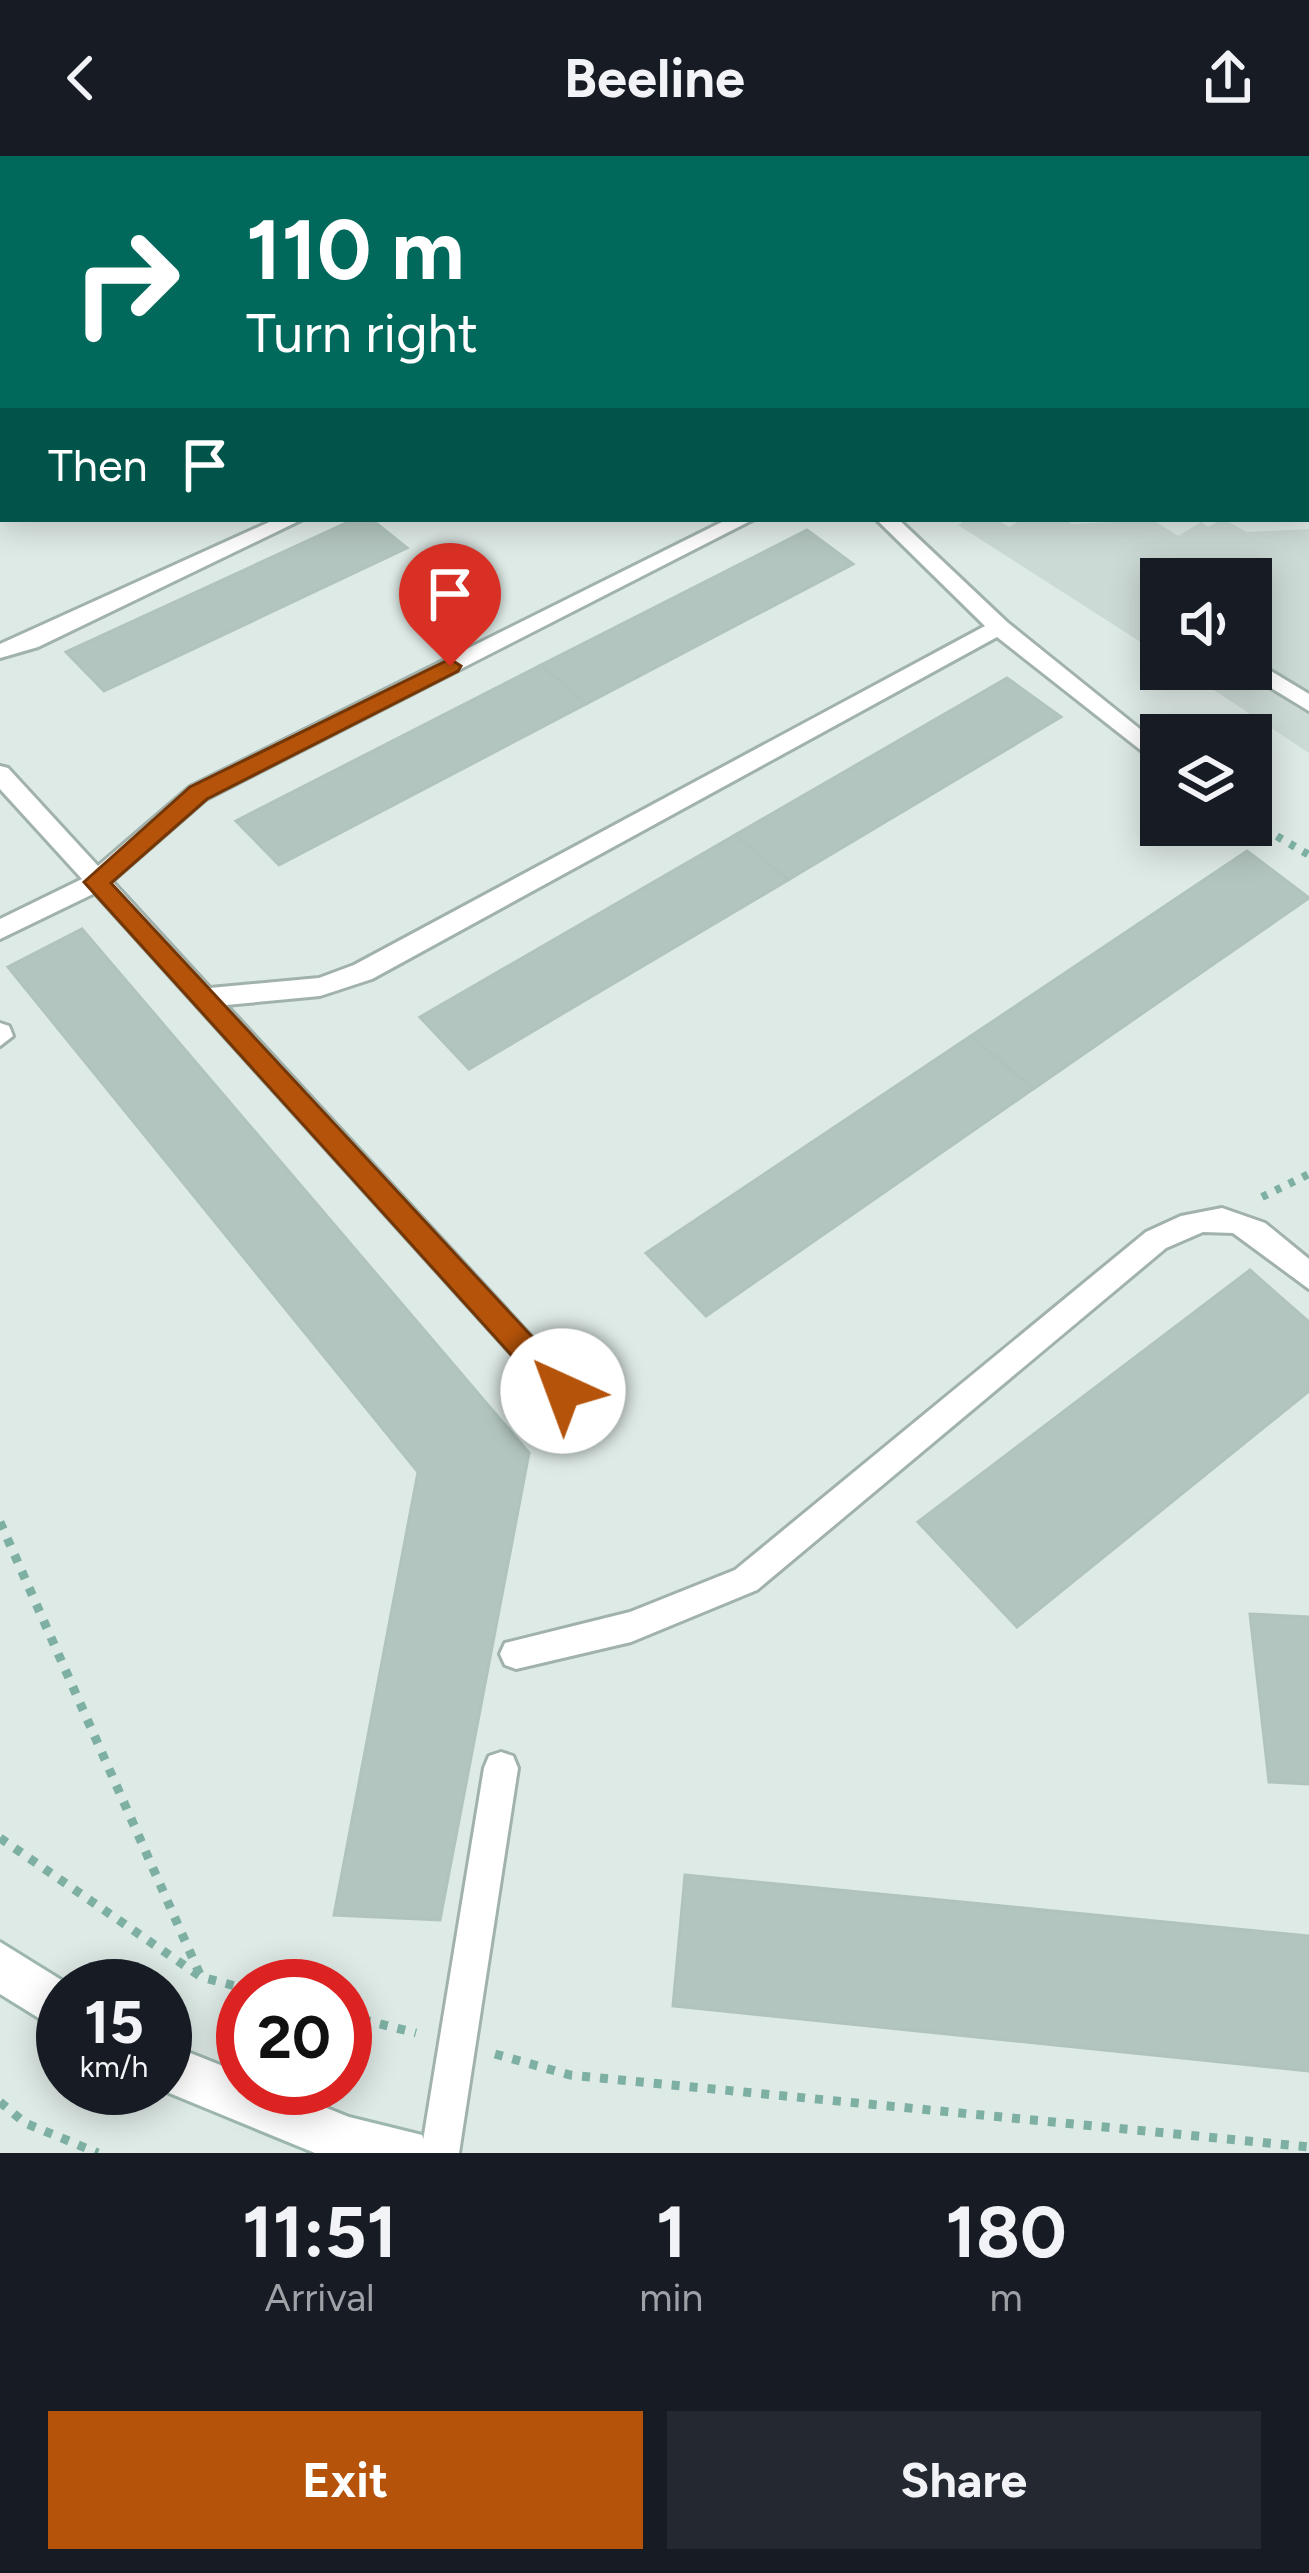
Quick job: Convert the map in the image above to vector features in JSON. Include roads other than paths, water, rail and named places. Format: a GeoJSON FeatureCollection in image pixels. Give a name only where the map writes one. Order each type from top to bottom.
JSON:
{"type":"FeatureCollection","features":[{"type":"Feature","properties":{"kind":"main road"},"geometry":{"type":"LineString","coordinates":[[0,1966],[36,1991]]}},
{"type":"Feature","properties":{"kind":"main road"},"geometry":{"type":"LineString","coordinates":[[192,2078],[349,2142],[404,2153]]}},
{"type":"Feature","properties":{"kind":"lane"},"geometry":{"type":"LineString","coordinates":[[0,651],[30,642],[287,522]]}},
{"type":"Feature","properties":{"kind":"lane"},"geometry":{"type":"LineString","coordinates":[[0,930],[96,882],[198,793],[737,522]]}},
{"type":"Feature","properties":{"kind":"lane"},"geometry":{"type":"LineString","coordinates":[[889,522],[999,627],[1140,741]]}},
{"type":"Feature","properties":{"kind":"lane"},"geometry":{"type":"LineString","coordinates":[[202,998],[320,987],[363,972],[999,627]]}},
{"type":"Feature","properties":{"kind":"lane"},"geometry":{"type":"LineString","coordinates":[[1272,680],[1309,704]]}},
{"type":"Feature","properties":{"kind":"lane"},"geometry":{"type":"LineString","coordinates":[[0,774],[563,1391]]}},
{"type":"Feature","properties":{"kind":"lane"},"geometry":{"type":"LineString","coordinates":[[516,1654],[631,1628],[746,1580],[1156,1240],[1194,1218],[1221,1218],[1244,1225],[1267,1238],[1309,1277]]}},
{"type":"Feature","properties":{"kind":"lane"},"geometry":{"type":"LineString","coordinates":[[440,2153],[501,1768]]}}]}
